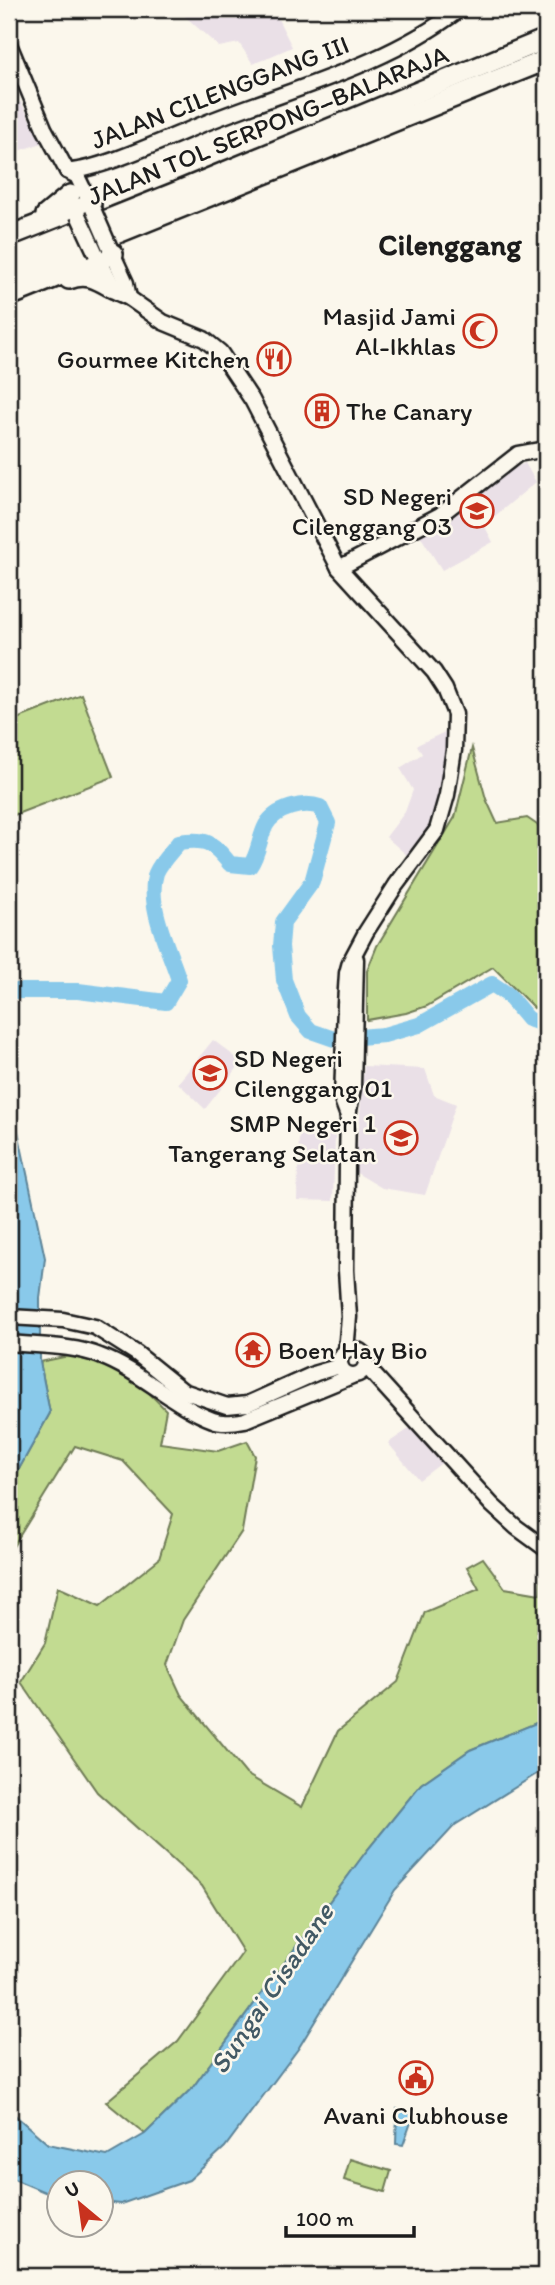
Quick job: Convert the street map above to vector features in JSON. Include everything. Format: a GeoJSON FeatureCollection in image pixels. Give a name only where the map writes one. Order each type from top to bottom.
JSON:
{"type":"FeatureCollection","features":[{"type":"Feature","properties":{"kind":"highway","name":"JALAN TOL SERPONG–BALARAJA"},"geometry":{"type":"LineString","coordinates":[[9,259],[546,39]]}},
{"type":"Feature","properties":{"kind":"highway","name":"JALAN TOL SERPONG–BALARAJA"},"geometry":{"type":"LineString","coordinates":[[9,289],[546,60]]}},
{"type":"Feature","properties":{"kind":"highway"},"geometry":{"type":"LineString","coordinates":[[12,235],[82,207]]}},
{"type":"Feature","properties":{"kind":"highway"},"geometry":{"type":"LineString","coordinates":[[9,289],[104,254]]}},
{"type":"Feature","properties":{"kind":"highway"},"geometry":{"type":"LineString","coordinates":[[9,289],[30,293],[79,275],[90,276],[121,293]]}},
{"type":"Feature","properties":{"kind":"main road","name":"JALAN CILENGGANG III"},"geometry":{"type":"LineString","coordinates":[[67,171],[76,172],[361,66],[407,44],[460,9]]}},
{"type":"Feature","properties":{"kind":"main road"},"geometry":{"type":"LineString","coordinates":[[9,44],[26,89],[67,171],[77,176],[82,207]]}},
{"type":"Feature","properties":{"kind":"main road"},"geometry":{"type":"LineString","coordinates":[[9,1343],[96,1354],[116,1362],[177,1401],[215,1421],[229,1423],[245,1420],[355,1370],[366,1358],[352,1350],[348,1334],[348,1116],[342,1100],[349,1059],[350,1004],[347,972],[356,951],[396,885],[437,830],[449,784],[454,750],[455,714],[445,689],[434,672],[339,568],[252,400],[220,352],[204,339],[163,322],[121,293],[126,284],[104,254],[82,207],[65,181],[67,171]]}},
{"type":"Feature","properties":{"kind":"main road"},"geometry":{"type":"LineString","coordinates":[[339,568],[440,515],[518,454],[546,449]]}},
{"type":"Feature","properties":{"kind":"main road"},"geometry":{"type":"LineString","coordinates":[[9,1317],[63,1320],[95,1327],[136,1353],[183,1391],[227,1406],[247,1404],[316,1373],[355,1370]]}},
{"type":"Feature","properties":{"kind":"main road"},"geometry":{"type":"LineString","coordinates":[[352,1350],[341,1357],[389,1393],[492,1505],[546,1549]]}},
{"type":"Feature","properties":{"kind":"shaded area"},"geometry":{"type":"Polygon","coordinates":[[[177,9],[291,9],[277,17],[292,47],[253,64],[239,43],[219,47],[177,9]]]}},
{"type":"Feature","properties":{"kind":"shaded area"},"geometry":{"type":"Polygon","coordinates":[[[21,102],[42,143],[9,154],[9,108],[21,102]]]}},
{"type":"Feature","properties":{"kind":"shaded area"},"geometry":{"type":"Polygon","coordinates":[[[9,154],[15,217],[9,220],[9,154]]]}},
{"type":"Feature","properties":{"kind":"shaded area","name":"SD Negeri Cilenggang 03"},"geometry":{"type":"Polygon","coordinates":[[[525,463],[536,482],[484,525],[493,542],[442,570],[419,534],[438,523],[502,474],[525,463]]]}},
{"type":"Feature","properties":{"kind":"shaded area"},"geometry":{"type":"Polygon","coordinates":[[[449,730],[450,744],[436,814],[430,831],[409,857],[386,837],[405,812],[413,790],[400,768],[422,754],[417,745],[449,730]]]}},
{"type":"Feature","properties":{"kind":"shaded area","name":"SD Negeri Cilenggang 01"},"geometry":{"type":"Polygon","coordinates":[[[213,1040],[242,1062],[205,1109],[178,1083],[213,1040]]]}},
{"type":"Feature","properties":{"kind":"shaded area","name":"SMP Negeri 1 Tangerang Selatan"},"geometry":{"type":"Polygon","coordinates":[[[364,1066],[425,1069],[434,1095],[456,1104],[425,1195],[382,1188],[355,1172],[364,1066]]]}},
{"type":"Feature","properties":{"kind":"shaded area"},"geometry":{"type":"Polygon","coordinates":[[[299,1135],[335,1136],[333,1201],[297,1200],[299,1135]]]}},
{"type":"Feature","properties":{"kind":"shaded area"},"geometry":{"type":"Polygon","coordinates":[[[415,1425],[443,1462],[419,1480],[388,1443],[415,1425]]]}},
{"type":"Feature","properties":{"kind":"green space"},"geometry":{"type":"Polygon","coordinates":[[[81,694],[113,777],[9,817],[9,722],[81,694]]]}},
{"type":"Feature","properties":{"kind":"green space"},"geometry":{"type":"Polygon","coordinates":[[[472,748],[486,799],[497,823],[527,818],[546,831],[546,997],[534,1008],[493,967],[427,1006],[367,1020],[367,971],[377,946],[455,817],[472,748]]]}},
{"type":"Feature","properties":{"kind":"green space"},"geometry":{"type":"Polygon","coordinates":[[[78,1354],[128,1372],[166,1410],[160,1443],[218,1451],[247,1441],[255,1456],[242,1531],[183,1620],[167,1665],[181,1695],[246,1774],[302,1807],[338,1731],[398,1682],[425,1612],[479,1589],[467,1567],[483,1558],[505,1588],[540,1594],[541,1567],[546,1568],[546,1719],[470,1750],[421,1784],[365,1853],[193,2087],[145,2134],[106,2102],[178,2041],[243,1952],[202,1886],[97,1792],[21,1682],[45,1643],[58,1587],[100,1606],[159,1559],[173,1514],[123,1461],[75,1446],[9,1553],[9,1487],[50,1413],[40,1362],[78,1354]]]}},
{"type":"Feature","properties":{"kind":"green space"},"geometry":{"type":"Polygon","coordinates":[[[350,2159],[391,2171],[385,2192],[344,2180],[350,2159]]]}},
{"type":"Feature","properties":{"kind":"water"},"geometry":{"type":"Polygon","coordinates":[[[9,1089],[45,1258],[40,1298],[40,1362],[50,1413],[9,1487],[9,1089]]]}},
{"type":"Feature","properties":{"kind":"water","name":"Sungai Cisadane"},"geometry":{"type":"Polygon","coordinates":[[[546,1719],[546,1768],[455,1825],[395,1890],[298,2049],[225,2147],[189,2180],[121,2204],[116,2203],[116,2170],[46,2170],[46,2193],[9,2177],[9,2110],[48,2144],[107,2156],[145,2134],[193,2087],[365,1853],[421,1784],[470,1750],[546,1719]]]}},
{"type":"Feature","properties":{"kind":"water"},"geometry":{"type":"Polygon","coordinates":[[[397,2109],[414,2114],[403,2145],[396,2144],[397,2109]]]}},
{"type":"Feature","properties":{"kind":"waterway"},"geometry":{"type":"LineString","coordinates":[[9,991],[78,991],[166,1002],[179,980],[156,913],[154,886],[160,865],[179,842],[203,841],[213,846],[230,864],[250,866],[266,825],[276,814],[291,807],[313,805],[320,807],[328,823],[312,882],[283,922],[281,946],[284,980],[298,1016],[311,1031],[334,1039],[384,1035],[419,1025],[492,984],[507,994],[528,1019],[540,1023],[546,1020]]}},
{"type":"Feature","properties":{"kind":"place","name":"Masjid Jami Al-Ikhlas"},"geometry":{"type":"Point","coordinates":[480,331]}},
{"type":"Feature","properties":{"kind":"place","name":"Gourmee Kitchen"},"geometry":{"type":"Point","coordinates":[274,359]}},
{"type":"Feature","properties":{"kind":"place","name":"The Canary"},"geometry":{"type":"Point","coordinates":[322,411]}},
{"type":"Feature","properties":{"kind":"place","name":"SD Negeri Cilenggang 03"},"geometry":{"type":"Point","coordinates":[477,511]}},
{"type":"Feature","properties":{"kind":"place","name":"SD Negeri Cilenggang 01"},"geometry":{"type":"Point","coordinates":[210,1073]}},
{"type":"Feature","properties":{"kind":"place","name":"SMP Negeri 1 Tangerang Selatan"},"geometry":{"type":"Point","coordinates":[401,1138]}},
{"type":"Feature","properties":{"kind":"place","name":"Boen Hay Bio"},"geometry":{"type":"Point","coordinates":[253,1350]}},
{"type":"Feature","properties":{"kind":"place","name":"Avani Clubhouse"},"geometry":{"type":"Point","coordinates":[416,2078]}},
{"type":"Feature","properties":{"kind":"district","name":"Cilenggang"},"geometry":{"type":"Point","coordinates":[450,245]}}]}
